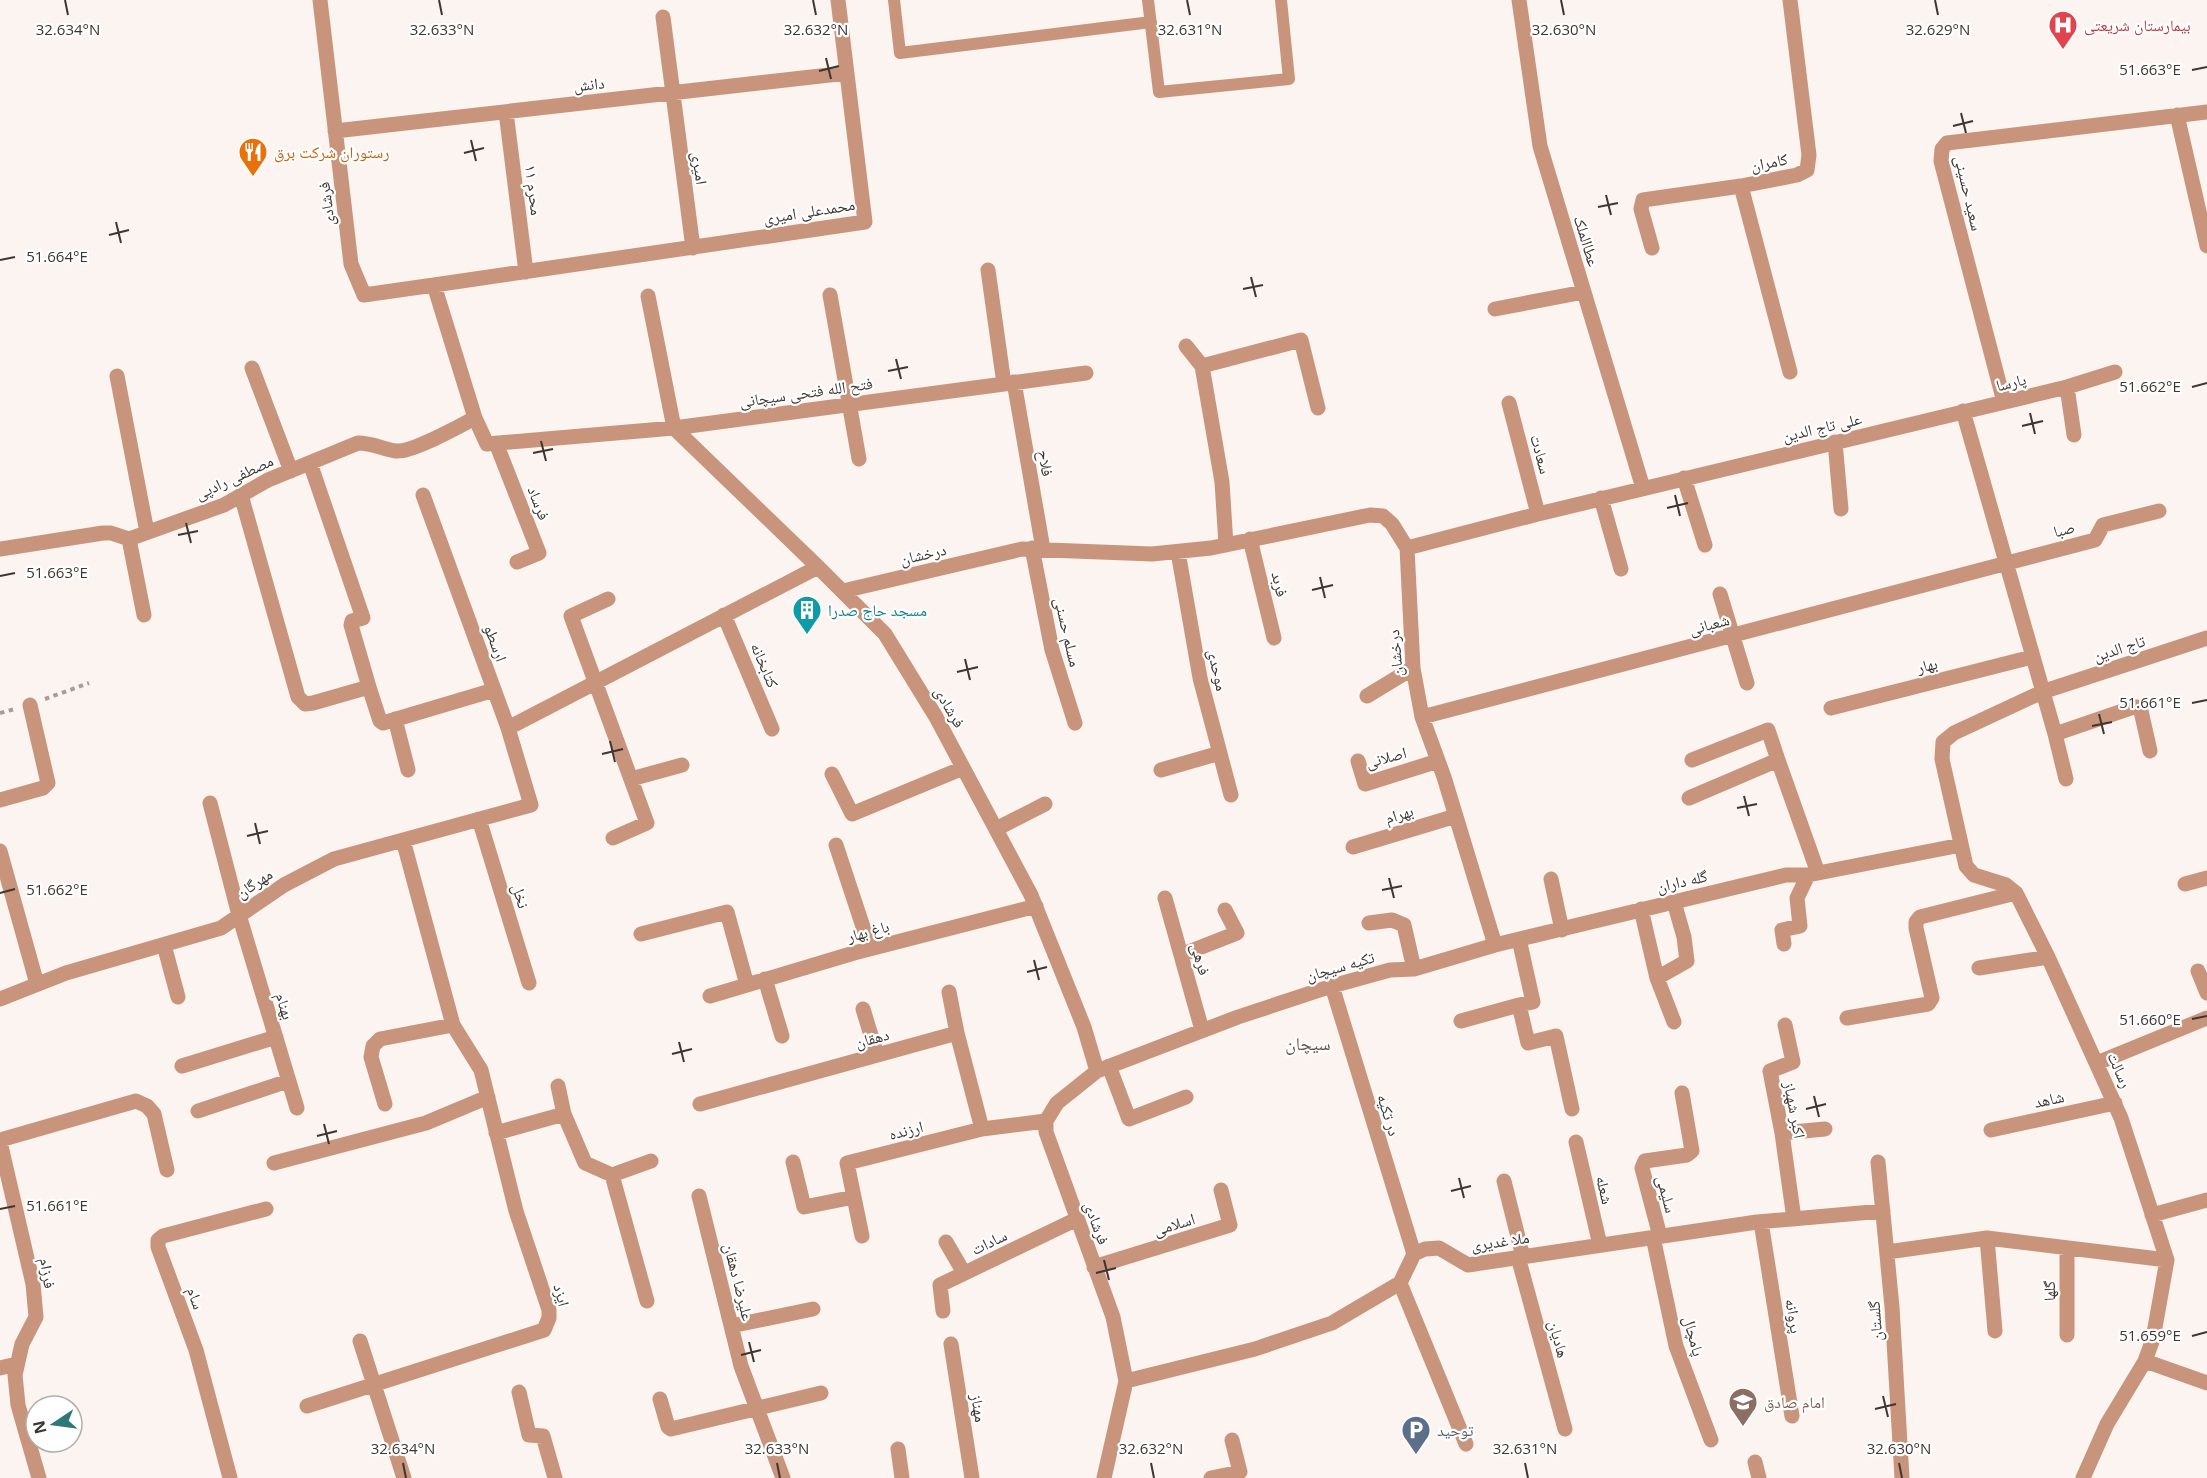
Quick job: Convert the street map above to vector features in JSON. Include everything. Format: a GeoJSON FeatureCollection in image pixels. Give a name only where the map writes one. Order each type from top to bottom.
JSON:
{"type":"FeatureCollection","features":[{"type":"Feature","properties":{"kind":"street","name":"فرشادی"},"geometry":{"type":"LineString","coordinates":[[320,0],[351,264],[364,295],[646,255]]}},
{"type":"Feature","properties":{"kind":"street","name":"محمدعلی امیری"},"geometry":{"type":"LineString","coordinates":[[646,255],[865,222],[838,0]]}},
{"type":"Feature","properties":{"kind":"street","name":"عطاالملک"},"geometry":{"type":"LineString","coordinates":[[1519,0],[1540,146],[1643,488]]}},
{"type":"Feature","properties":{"kind":"street","name":"کامران"},"geometry":{"type":"LineString","coordinates":[[1652,248],[1641,204],[1643,200],[1740,186],[1797,175],[1807,170],[1809,155],[1790,0]]}},
{"type":"Feature","properties":{"kind":"street","name":"امیری"},"geometry":{"type":"LineString","coordinates":[[663,17],[693,248]]}},
{"type":"Feature","properties":{"kind":"street","name":"دانش"},"geometry":{"type":"LineString","coordinates":[[335,131],[847,73]]}},
{"type":"Feature","properties":{"kind":"street","name":"۱۱ محرم"},"geometry":{"type":"LineString","coordinates":[[506,112],[526,272]]}},
{"type":"Feature","properties":{"kind":"street","name":"سعید حسینی"},"geometry":{"type":"LineString","coordinates":[[2004,402],[1941,161],[1942,149],[1947,143],[2207,112]]}},
{"type":"Feature","properties":{"kind":"street"},"geometry":{"type":"LineString","coordinates":[[2177,115],[2207,246]]}},
{"type":"Feature","properties":{"kind":"street"},"geometry":{"type":"LineString","coordinates":[[1740,186],[1790,372]]}},
{"type":"Feature","properties":{"kind":"street","name":"فلاح"},"geometry":{"type":"LineString","coordinates":[[988,270],[1037,549]]}},
{"type":"Feature","properties":{"kind":"street"},"geometry":{"type":"LineString","coordinates":[[434,285],[475,418],[487,444],[674,428],[648,296]]}},
{"type":"Feature","properties":{"kind":"street"},"geometry":{"type":"LineString","coordinates":[[1495,309],[1584,292]]}},
{"type":"Feature","properties":{"kind":"street"},"geometry":{"type":"LineString","coordinates":[[830,295],[859,459]]}},
{"type":"Feature","properties":{"kind":"street"},"geometry":{"type":"LineString","coordinates":[[1202,366],[1301,340],[1318,408]]}},
{"type":"Feature","properties":{"kind":"street"},"geometry":{"type":"LineString","coordinates":[[1186,346],[1202,366],[1222,482],[1226,545]]}},
{"type":"Feature","properties":{"kind":"street"},"geometry":{"type":"LineString","coordinates":[[252,368],[291,471]]}},
{"type":"Feature","properties":{"kind":"street","name":"پارسا"},"geometry":{"type":"LineString","coordinates":[[1963,411],[2067,387],[2115,372]]}},
{"type":"Feature","properties":{"kind":"street","name":"فتح الله فتحی سیچانی"},"geometry":{"type":"LineString","coordinates":[[674,428],[1086,373]]}},
{"type":"Feature","properties":{"kind":"street"},"geometry":{"type":"LineString","coordinates":[[117,376],[147,532]]}},
{"type":"Feature","properties":{"kind":"street"},"geometry":{"type":"LineString","coordinates":[[2067,387],[2074,435]]}},
{"type":"Feature","properties":{"kind":"street","name":"سعادت"},"geometry":{"type":"LineString","coordinates":[[1509,403],[1538,514]]}},
{"type":"Feature","properties":{"kind":"street"},"geometry":{"type":"LineString","coordinates":[[1963,411],[2066,779]]}},
{"type":"Feature","properties":{"kind":"street","name":"علی تاج الدین"},"geometry":{"type":"LineString","coordinates":[[1407,548],[1601,498],[1963,411]]}},
{"type":"Feature","properties":{"kind":"street","name":"مصطفی رادپی"},"geometry":{"type":"LineString","coordinates":[[129,539],[224,505],[268,480],[358,443],[370,443],[397,451],[410,449],[475,418]]}},
{"type":"Feature","properties":{"kind":"street","name":"فرشادی"},"geometry":{"type":"LineString","coordinates":[[674,428],[885,634],[936,717],[1036,906],[1084,1027],[1129,1119],[1186,1097]]}},
{"type":"Feature","properties":{"kind":"street"},"geometry":{"type":"LineString","coordinates":[[1834,442],[1841,509]]}},
{"type":"Feature","properties":{"kind":"street","name":"فرساد"},"geometry":{"type":"LineString","coordinates":[[496,443],[539,553],[517,562]]}},
{"type":"Feature","properties":{"kind":"street"},"geometry":{"type":"LineString","coordinates":[[310,463],[363,618],[352,621],[351,625],[380,721],[383,723],[494,690]]}},
{"type":"Feature","properties":{"kind":"street"},"geometry":{"type":"LineString","coordinates":[[1684,478],[1705,545]]}},
{"type":"Feature","properties":{"kind":"street"},"geometry":{"type":"LineString","coordinates":[[241,495],[298,697],[304,704],[314,703],[369,687]]}},
{"type":"Feature","properties":{"kind":"street","name":"ارسطو"},"geometry":{"type":"LineString","coordinates":[[423,495],[508,728],[531,805]]}},
{"type":"Feature","properties":{"kind":"street"},"geometry":{"type":"LineString","coordinates":[[1601,498],[1621,569]]}},
{"type":"Feature","properties":{"kind":"street","name":"صبا"},"geometry":{"type":"LineString","coordinates":[[2006,564],[2095,540],[2103,525],[2159,511]]}},
{"type":"Feature","properties":{"kind":"street","name":"درخشان"},"geometry":{"type":"LineString","coordinates":[[843,591],[1037,549],[1152,554],[1178,552],[1226,545],[1377,515],[1383,516],[1392,524],[1407,548],[1413,668],[1422,717],[1456,816],[1495,945]]}},
{"type":"Feature","properties":{"kind":"street"},"geometry":{"type":"LineString","coordinates":[[0,549],[103,533],[129,539],[144,615]]}},
{"type":"Feature","properties":{"kind":"street","name":"فربد"},"geometry":{"type":"LineString","coordinates":[[1250,539],[1274,638]]}},
{"type":"Feature","properties":{"kind":"street","name":"مسلم حسنی"},"geometry":{"type":"LineString","coordinates":[[1037,549],[1052,650],[1075,723]]}},
{"type":"Feature","properties":{"kind":"street","name":"موحدی"},"geometry":{"type":"LineString","coordinates":[[1178,552],[1200,678],[1231,795]]}},
{"type":"Feature","properties":{"kind":"street","name":"شعبانی"},"geometry":{"type":"LineString","coordinates":[[1422,717],[2006,564]]}},
{"type":"Feature","properties":{"kind":"street"},"geometry":{"type":"LineString","coordinates":[[508,728],[818,567]]}},
{"type":"Feature","properties":{"kind":"street"},"geometry":{"type":"LineString","coordinates":[[1720,594],[1747,683]]}},
{"type":"Feature","properties":{"kind":"street"},"geometry":{"type":"LineString","coordinates":[[608,599],[571,616],[647,823],[613,838]]}},
{"type":"Feature","properties":{"kind":"street","name":"کتابخانه"},"geometry":{"type":"LineString","coordinates":[[724,615],[772,729]]}},
{"type":"Feature","properties":{"kind":"street","name":"تاج الدین"},"geometry":{"type":"LineString","coordinates":[[2042,692],[2207,638]]}},
{"type":"Feature","properties":{"kind":"street","name":"بهار"},"geometry":{"type":"LineString","coordinates":[[1831,708],[2032,657]]}},
{"type":"Feature","properties":{"kind":"street"},"geometry":{"type":"LineString","coordinates":[[1367,696],[1413,668]]}},
{"type":"Feature","properties":{"kind":"street"},"geometry":{"type":"LineString","coordinates":[[2016,893],[2006,885],[1974,874],[1966,866],[1942,759],[1943,742],[1954,733],[2042,692]]}},
{"type":"Feature","properties":{"kind":"street"},"geometry":{"type":"LineString","coordinates":[[0,800],[42,788],[48,783],[30,705]]}},
{"type":"Feature","properties":{"kind":"street"},"geometry":{"type":"LineString","coordinates":[[2055,734],[2138,707],[2141,711],[2150,751]]}},
{"type":"Feature","properties":{"kind":"street"},"geometry":{"type":"LineString","coordinates":[[395,719],[408,770]]}},
{"type":"Feature","properties":{"kind":"street"},"geometry":{"type":"LineString","coordinates":[[1692,760],[1768,730],[1813,874],[1797,898],[1800,926],[1782,930],[1784,944]]}},
{"type":"Feature","properties":{"kind":"street"},"geometry":{"type":"LineString","coordinates":[[1161,770],[1220,753]]}},
{"type":"Feature","properties":{"kind":"street","name":"اصلانی"},"geometry":{"type":"LineString","coordinates":[[1358,761],[1365,784],[1438,760]]}},
{"type":"Feature","properties":{"kind":"street"},"geometry":{"type":"LineString","coordinates":[[1689,798],[1778,760]]}},
{"type":"Feature","properties":{"kind":"street"},"geometry":{"type":"LineString","coordinates":[[631,779],[682,765]]}},
{"type":"Feature","properties":{"kind":"street"},"geometry":{"type":"LineString","coordinates":[[832,774],[852,814],[963,768]]}},
{"type":"Feature","properties":{"kind":"street","name":"بهنام"},"geometry":{"type":"LineString","coordinates":[[210,802],[239,915],[297,1108]]}},
{"type":"Feature","properties":{"kind":"street"},"geometry":{"type":"LineString","coordinates":[[996,829],[1045,804]]}},
{"type":"Feature","properties":{"kind":"street","name":"مهرگان"},"geometry":{"type":"LineString","coordinates":[[0,999],[66,973],[221,928],[284,885],[334,859],[531,805]]}},
{"type":"Feature","properties":{"kind":"street","name":"بهرام"},"geometry":{"type":"LineString","coordinates":[[1353,846],[1456,816]]}},
{"type":"Feature","properties":{"kind":"street","name":"نخل"},"geometry":{"type":"LineString","coordinates":[[478,819],[529,983]]}},
{"type":"Feature","properties":{"kind":"street","name":"ایزد"},"geometry":{"type":"LineString","coordinates":[[374,1385],[544,1330],[549,1318],[549,1310],[516,1211],[481,1070],[453,1025],[403,840]]}},
{"type":"Feature","properties":{"kind":"street"},"geometry":{"type":"LineString","coordinates":[[836,845],[870,948]]}},
{"type":"Feature","properties":{"kind":"street","name":"گله داران"},"geometry":{"type":"LineString","coordinates":[[1414,969],[1495,945],[1786,875],[1813,874],[1961,845]]}},
{"type":"Feature","properties":{"kind":"street"},"geometry":{"type":"LineString","coordinates":[[0,851],[37,984]]}},
{"type":"Feature","properties":{"kind":"street"},"geometry":{"type":"LineString","coordinates":[[2185,884],[2207,878]]}},
{"type":"Feature","properties":{"kind":"street"},"geometry":{"type":"LineString","coordinates":[[1551,879],[1562,930]]}},
{"type":"Feature","properties":{"kind":"street"},"geometry":{"type":"LineString","coordinates":[[1847,1018],[1928,1004],[1931,1001],[1916,928],[1916,922],[1920,916],[2016,893]]}},
{"type":"Feature","properties":{"kind":"street","name":"رسالت"},"geometry":{"type":"LineString","coordinates":[[2016,893],[2115,1103],[2167,1260],[2153,1339],[2145,1361],[2107,1424],[2083,1478]]}},
{"type":"Feature","properties":{"kind":"street","name":"فرهی"},"geometry":{"type":"LineString","coordinates":[[1166,898],[1203,1030]]}},
{"type":"Feature","properties":{"kind":"street"},"geometry":{"type":"LineString","coordinates":[[1657,978],[1687,961],[1684,937],[1674,902]]}},
{"type":"Feature","properties":{"kind":"street","name":"باغ بهار"},"geometry":{"type":"LineString","coordinates":[[710,996],[870,948],[1036,906]]}},
{"type":"Feature","properties":{"kind":"street"},"geometry":{"type":"LineString","coordinates":[[1641,909],[1657,978],[1674,1022]]}},
{"type":"Feature","properties":{"kind":"street"},"geometry":{"type":"LineString","coordinates":[[1181,955],[1237,933],[1225,910]]}},
{"type":"Feature","properties":{"kind":"street"},"geometry":{"type":"LineString","coordinates":[[641,934],[727,912],[747,985]]}},
{"type":"Feature","properties":{"kind":"street"},"geometry":{"type":"LineString","coordinates":[[1369,922],[1392,920],[1404,925],[1414,969]]}},
{"type":"Feature","properties":{"kind":"street"},"geometry":{"type":"LineString","coordinates":[[1461,1021],[1533,1002],[1519,939]]}},
{"type":"Feature","properties":{"kind":"street"},"geometry":{"type":"LineString","coordinates":[[164,945],[178,997]]}},
{"type":"Feature","properties":{"kind":"street"},"geometry":{"type":"LineString","coordinates":[[1979,968],[2048,957]]}},
{"type":"Feature","properties":{"kind":"street","name":"تکیه سیچان"},"geometry":{"type":"LineString","coordinates":[[1203,1030],[1332,986],[1390,970],[1414,969]]}},
{"type":"Feature","properties":{"kind":"street"},"geometry":{"type":"LineString","coordinates":[[2198,971],[2207,993]]}},
{"type":"Feature","properties":{"kind":"street"},"geometry":{"type":"LineString","coordinates":[[765,979],[782,1036]]}},
{"type":"Feature","properties":{"kind":"street","name":"در تکیه"},"geometry":{"type":"LineString","coordinates":[[1332,986],[1414,1254]]}},
{"type":"Feature","properties":{"kind":"street"},"geometry":{"type":"LineString","coordinates":[[949,992],[957,1033],[982,1129]]}},
{"type":"Feature","properties":{"kind":"street"},"geometry":{"type":"LineString","coordinates":[[1519,1005],[1528,1043],[1556,1036],[1572,1109]]}},
{"type":"Feature","properties":{"kind":"street"},"geometry":{"type":"LineString","coordinates":[[863,1009],[877,1055]]}},
{"type":"Feature","properties":{"kind":"street"},"geometry":{"type":"LineString","coordinates":[[2097,1063],[2207,1018]]}},
{"type":"Feature","properties":{"kind":"street"},"geometry":{"type":"LineString","coordinates":[[385,1104],[371,1057],[373,1046],[380,1039],[453,1025]]}},
{"type":"Feature","properties":{"kind":"street","name":"اکبر شهباز"},"geometry":{"type":"LineString","coordinates":[[1785,1025],[1793,1062],[1770,1071],[1782,1133],[1794,1219]]}},
{"type":"Feature","properties":{"kind":"street"},"geometry":{"type":"LineString","coordinates":[[1046,1121],[1057,1103],[1103,1069],[1203,1030]]}},
{"type":"Feature","properties":{"kind":"street","name":"دهقان"},"geometry":{"type":"LineString","coordinates":[[700,1104],[957,1033]]}},
{"type":"Feature","properties":{"kind":"street"},"geometry":{"type":"LineString","coordinates":[[182,1066],[276,1037]]}},
{"type":"Feature","properties":{"kind":"street"},"geometry":{"type":"LineString","coordinates":[[198,1111],[288,1081]]}},
{"type":"Feature","properties":{"kind":"street"},"geometry":{"type":"LineString","coordinates":[[558,1086],[564,1114],[585,1163],[612,1175],[651,1161]]}},
{"type":"Feature","properties":{"kind":"street","name":"سلیمی"},"geometry":{"type":"LineString","coordinates":[[1656,1237],[1641,1167],[1645,1161],[1687,1155],[1692,1151],[1682,1093]]}},
{"type":"Feature","properties":{"kind":"street"},"geometry":{"type":"LineString","coordinates":[[274,1163],[426,1123],[488,1097]]}},
{"type":"Feature","properties":{"kind":"street"},"geometry":{"type":"LineString","coordinates":[[0,1141],[136,1101],[147,1106],[154,1114],[167,1170]]}},
{"type":"Feature","properties":{"kind":"street","name":"شاهد"},"geometry":{"type":"LineString","coordinates":[[1991,1130],[2115,1103]]}},
{"type":"Feature","properties":{"kind":"street"},"geometry":{"type":"LineString","coordinates":[[496,1133],[564,1114]]}},
{"type":"Feature","properties":{"kind":"street","name":"فرشادی"},"geometry":{"type":"LineString","coordinates":[[1046,1121],[1046,1132],[1113,1317],[1126,1381],[1104,1478]]}},
{"type":"Feature","properties":{"kind":"street","name":"ارزنده"},"geometry":{"type":"LineString","coordinates":[[862,1236],[847,1163],[982,1129],[1046,1121]]}},
{"type":"Feature","properties":{"kind":"street"},"geometry":{"type":"LineString","coordinates":[[1782,1133],[1825,1129]]}},
{"type":"Feature","properties":{"kind":"street","name":"فرزام"},"geometry":{"type":"LineString","coordinates":[[0,1141],[33,1284],[36,1317],[22,1344],[15,1375],[18,1405],[39,1478]]}},
{"type":"Feature","properties":{"kind":"street","name":"شعله"},"geometry":{"type":"LineString","coordinates":[[1576,1142],[1600,1245]]}},
{"type":"Feature","properties":{"kind":"street"},"geometry":{"type":"LineString","coordinates":[[793,1162],[804,1207],[854,1197]]}},
{"type":"Feature","properties":{"kind":"street","name":"گلستان"},"geometry":{"type":"LineString","coordinates":[[1878,1162],[1887,1252],[1902,1478]]}},
{"type":"Feature","properties":{"kind":"street"},"geometry":{"type":"LineString","coordinates":[[612,1175],[647,1301]]}},
{"type":"Feature","properties":{"kind":"street"},"geometry":{"type":"LineString","coordinates":[[1504,1181],[1521,1257]]}},
{"type":"Feature","properties":{"kind":"street","name":"اسلامی"},"geometry":{"type":"LineString","coordinates":[[1094,1267],[1230,1226],[1221,1190]]}},
{"type":"Feature","properties":{"kind":"street","name":"علیرضا دهقان"},"geometry":{"type":"LineString","coordinates":[[699,1196],[741,1366],[783,1478]]}},
{"type":"Feature","properties":{"kind":"street"},"geometry":{"type":"LineString","coordinates":[[2152,1215],[2207,1200]]}},
{"type":"Feature","properties":{"kind":"street","name":"سام"},"geometry":{"type":"LineString","coordinates":[[230,1478],[196,1350],[158,1247],[158,1240],[163,1236],[266,1209]]}},
{"type":"Feature","properties":{"kind":"street","name":"ملا غدیری"},"geometry":{"type":"LineString","coordinates":[[1414,1254],[1425,1249],[1439,1248],[1468,1265],[1761,1222],[1883,1211]]}},
{"type":"Feature","properties":{"kind":"street","name":"سادات"},"geometry":{"type":"LineString","coordinates":[[943,1311],[940,1285],[1077,1219]]}},
{"type":"Feature","properties":{"kind":"street","name":"پروانه"},"geometry":{"type":"LineString","coordinates":[[1761,1222],[1792,1416]]}},
{"type":"Feature","properties":{"kind":"street","name":"پامچال"},"geometry":{"type":"LineString","coordinates":[[1656,1237],[1676,1346],[1710,1440]]}},
{"type":"Feature","properties":{"kind":"street"},"geometry":{"type":"LineString","coordinates":[[1887,1252],[1988,1238],[2167,1260]]}},
{"type":"Feature","properties":{"kind":"street"},"geometry":{"type":"LineString","coordinates":[[1988,1238],[1995,1331]]}},
{"type":"Feature","properties":{"kind":"street"},"geometry":{"type":"LineString","coordinates":[[946,1242],[964,1273]]}},
{"type":"Feature","properties":{"kind":"street","name":"گلها"},"geometry":{"type":"LineString","coordinates":[[2067,1248],[2067,1335]]}},
{"type":"Feature","properties":{"kind":"street"},"geometry":{"type":"LineString","coordinates":[[1126,1381],[1254,1349],[1332,1323],[1400,1283],[1414,1254]]}},
{"type":"Feature","properties":{"kind":"street","name":"هادیان"},"geometry":{"type":"LineString","coordinates":[[1521,1257],[1565,1429]]}},
{"type":"Feature","properties":{"kind":"street"},"geometry":{"type":"LineString","coordinates":[[1400,1283],[1466,1444]]}},
{"type":"Feature","properties":{"kind":"street"},"geometry":{"type":"LineString","coordinates":[[731,1326],[813,1309]]}},
{"type":"Feature","properties":{"kind":"street"},"geometry":{"type":"LineString","coordinates":[[360,1341],[404,1478]]}},
{"type":"Feature","properties":{"kind":"street","name":"مهناز"},"geometry":{"type":"LineString","coordinates":[[951,1344],[972,1478]]}},
{"type":"Feature","properties":{"kind":"street"},"geometry":{"type":"LineString","coordinates":[[2145,1361],[2207,1383]]}},
{"type":"Feature","properties":{"kind":"street"},"geometry":{"type":"LineString","coordinates":[[0,1368],[17,1364]]}},
{"type":"Feature","properties":{"kind":"street"},"geometry":{"type":"LineString","coordinates":[[308,1406],[374,1385]]}},
{"type":"Feature","properties":{"kind":"street"},"geometry":{"type":"LineString","coordinates":[[519,1392],[529,1435],[543,1436],[555,1478]]}},
{"type":"Feature","properties":{"kind":"street"},"geometry":{"type":"LineString","coordinates":[[660,1398],[671,1429],[821,1393]]}},
{"type":"Feature","properties":{"kind":"street"},"geometry":{"type":"LineString","coordinates":[[1211,1478],[1240,1472],[1232,1440]]}},
{"type":"Feature","properties":{"kind":"street"},"geometry":{"type":"LineString","coordinates":[[898,1449],[902,1478]]}},
{"type":"Feature","properties":{"kind":"street"},"geometry":{"type":"LineString","coordinates":[[1755,1462],[1760,1478]]}},
{"type":"Feature","properties":{"kind":"lane"},"geometry":{"type":"LineString","coordinates":[[894,0],[900,53],[1151,22]]}},
{"type":"Feature","properties":{"kind":"lane"},"geometry":{"type":"LineString","coordinates":[[1148,0],[1159,92],[1289,80],[1281,0]]}},
{"type":"Feature","properties":{"kind":"place","name":"بیمارستان شریعتی"},"geometry":{"type":"Point","coordinates":[2063,50]}},
{"type":"Feature","properties":{"kind":"place","name":"رستوران شرکت برق"},"geometry":{"type":"Point","coordinates":[253,178]}},
{"type":"Feature","properties":{"kind":"place","name":"مسجد حاج صدرا"},"geometry":{"type":"Point","coordinates":[807,636]}},
{"type":"Feature","properties":{"kind":"place","name":"امام صادق"},"geometry":{"type":"Point","coordinates":[1743,1428]}},
{"type":"Feature","properties":{"kind":"place","name":"توحید"},"geometry":{"type":"Point","coordinates":[1416,1456]}},
{"type":"Feature","properties":{"kind":"district","name":"سیچان"},"geometry":{"type":"Point","coordinates":[1308,1044]}}]}
